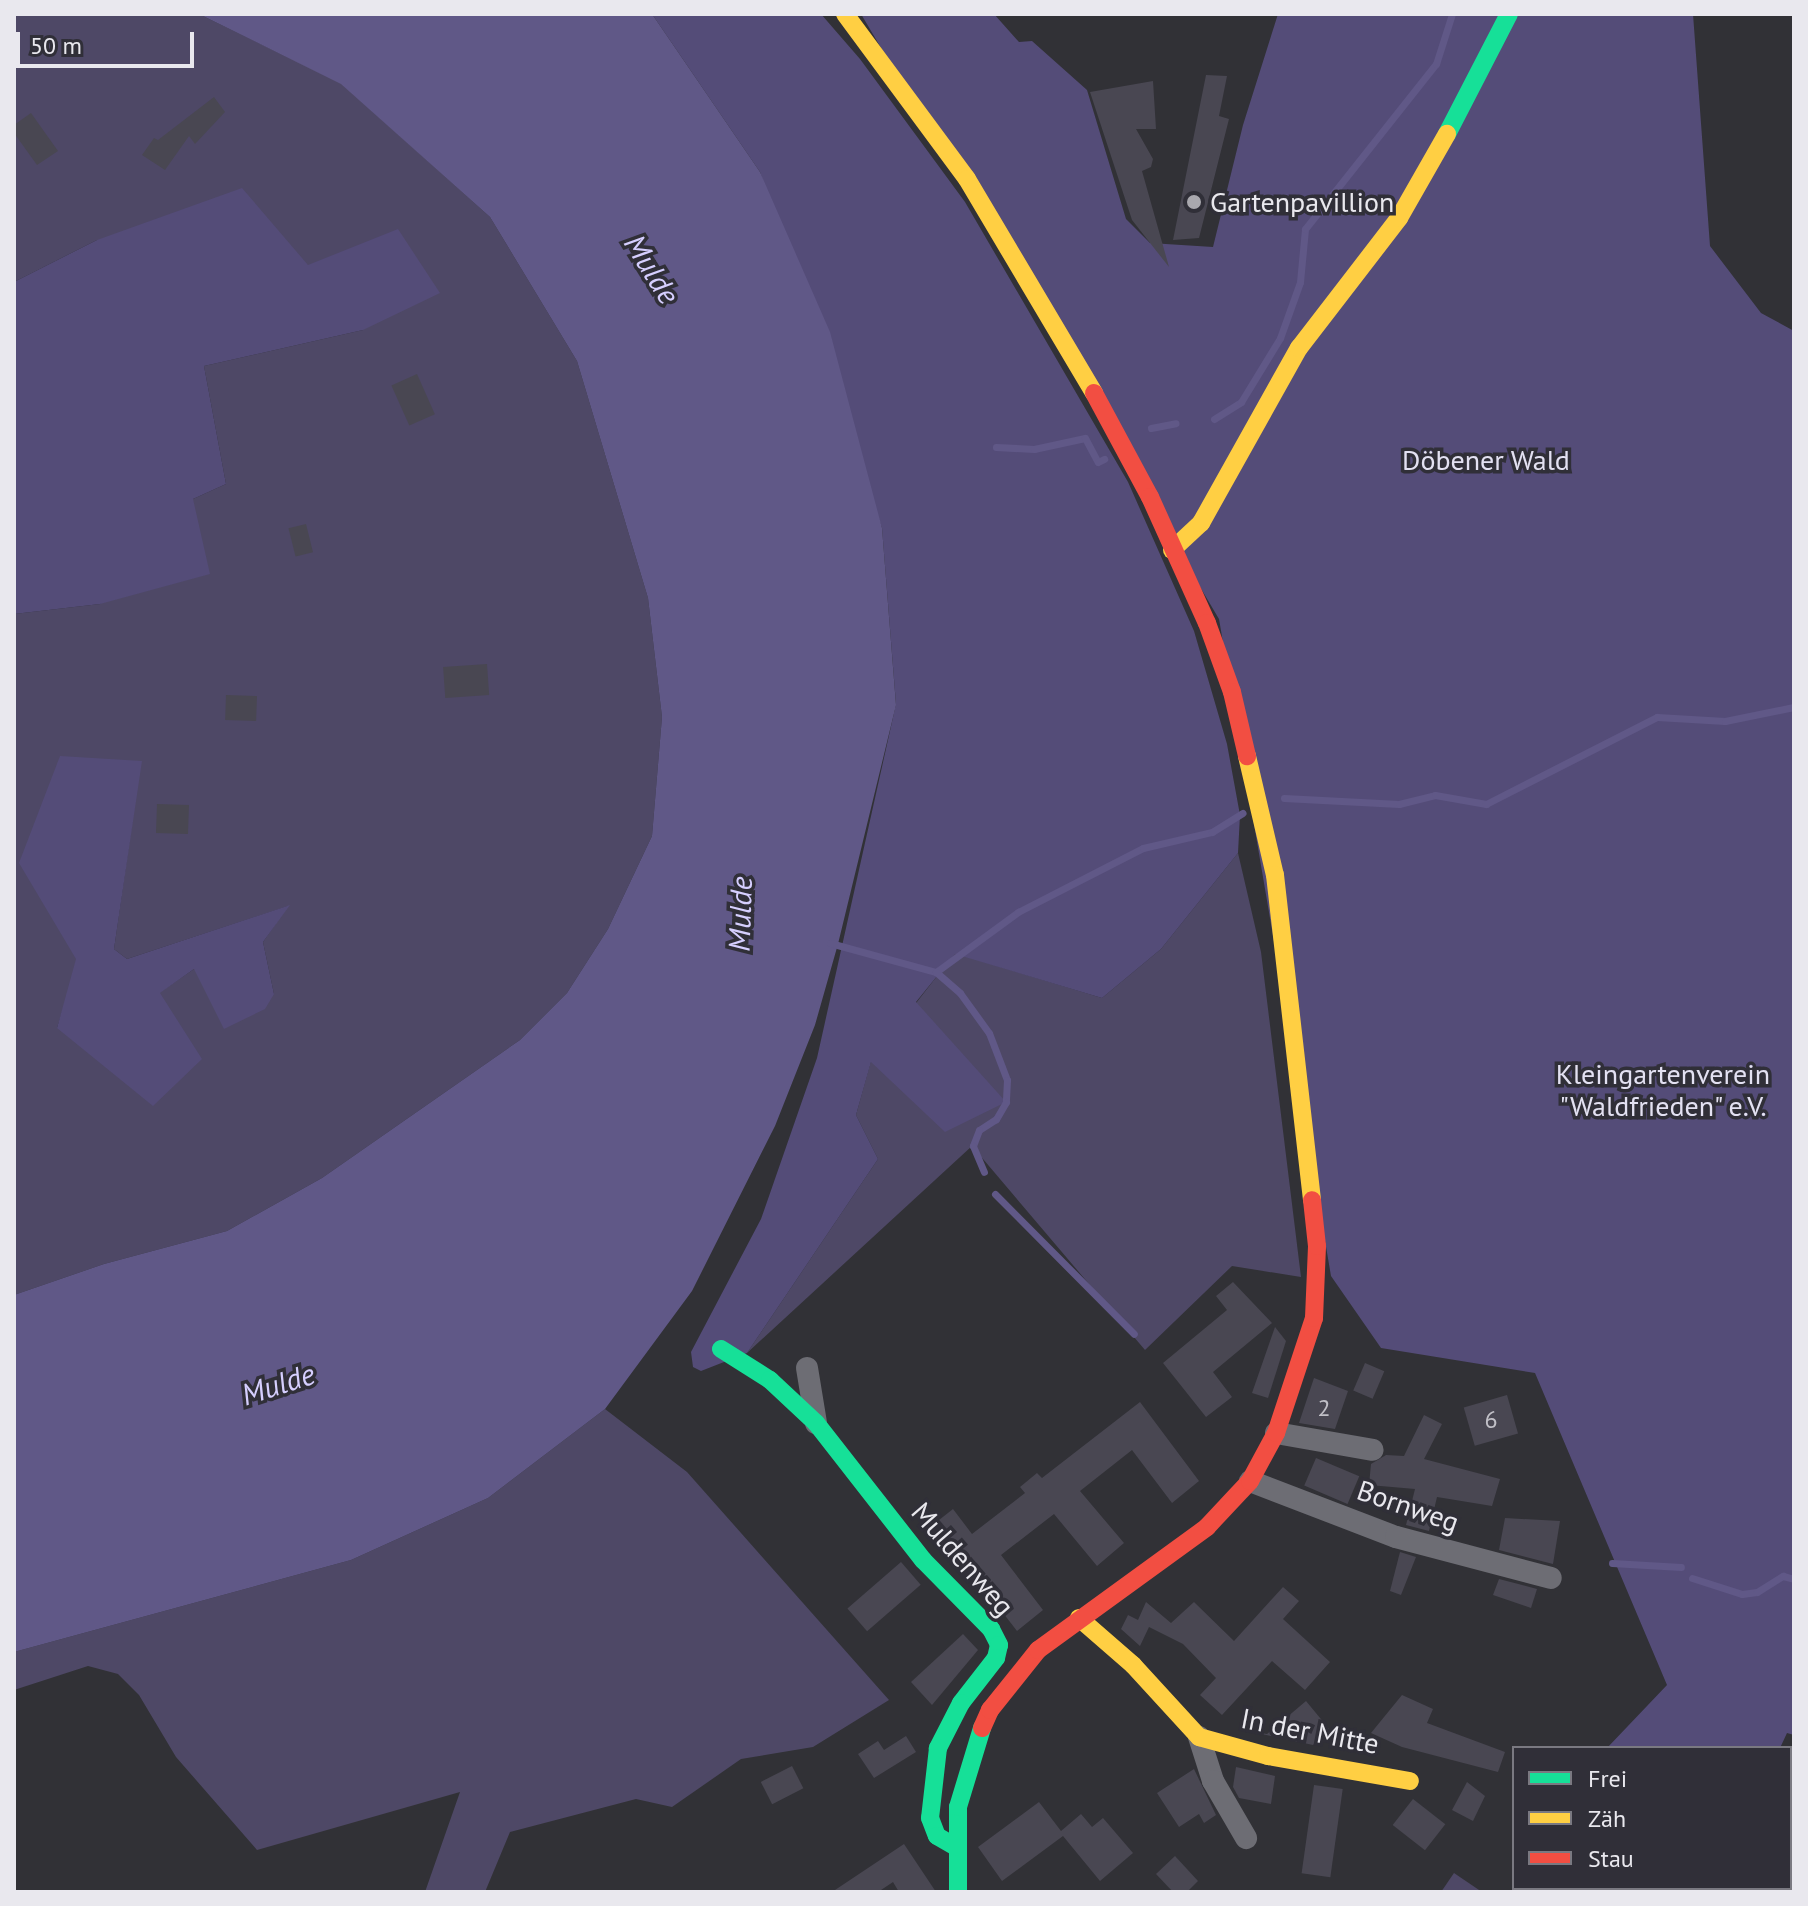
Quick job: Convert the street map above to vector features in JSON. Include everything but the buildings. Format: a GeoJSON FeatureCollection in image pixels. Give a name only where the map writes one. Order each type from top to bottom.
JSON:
{"type":"FeatureCollection","features":[{"type":"Feature","properties":{"kind":"main road"},"geometry":{"type":"LineString","coordinates":[[845,14],[928,123],[1000,231],[1113,426],[1172,550],[1232,692],[1262,812],[1289,981],[1317,1246],[1314,1318],[1276,1433],[1250,1481],[1207,1527],[1079,1618],[1022,1665],[990,1710],[965,1774],[954,1846],[958,1892]]}},
{"type":"Feature","properties":{"kind":"main road"},"geometry":{"type":"LineString","coordinates":[[1172,550],[1201,523],[1299,348],[1399,218],[1480,77],[1509,14]]}},
{"type":"Feature","properties":{"kind":"main road","name":"Muldenweg"},"geometry":{"type":"LineString","coordinates":[[721,1349],[770,1380],[816,1423],[923,1560],[991,1629],[999,1645],[996,1658],[961,1703],[938,1748],[930,1818],[937,1836],[954,1846]]}},
{"type":"Feature","properties":{"kind":"main road","name":"In der Mitte"},"geometry":{"type":"LineString","coordinates":[[1079,1618],[1133,1665],[1199,1737],[1268,1756],[1410,1781]]}},
{"type":"Feature","properties":{"kind":"street"},"geometry":{"type":"LineString","coordinates":[[807,1368],[816,1423]]}},
{"type":"Feature","properties":{"kind":"street"},"geometry":{"type":"LineString","coordinates":[[1276,1433],[1373,1450]]}},
{"type":"Feature","properties":{"kind":"street","name":"Bornweg"},"geometry":{"type":"LineString","coordinates":[[1250,1481],[1396,1537],[1551,1578]]}},
{"type":"Feature","properties":{"kind":"street","name":"In der Mitte"},"geometry":{"type":"LineString","coordinates":[[1199,1737],[1213,1781],[1246,1838]]}},
{"type":"Feature","properties":{"kind":"shaded area"},"geometry":{"type":"Polygon","coordinates":[[[14,14],[199,14],[341,83],[490,217],[577,361],[648,598],[662,717],[652,836],[608,929],[567,993],[520,1040],[322,1178],[227,1231],[104,1264],[14,1295],[14,614],[100,604],[193,499],[226,484],[204,366],[363,330],[308,265],[97,240],[14,282],[14,14]],[[141,761],[57,1028],[159,993],[194,969],[274,994],[263,942],[288,906],[127,959],[114,949],[141,761]]]}},
{"type":"Feature","properties":{"kind":"shaded area"},"geometry":{"type":"Polygon","coordinates":[[[1238,853],[1261,952],[1301,1277],[1232,1266],[1145,1350],[972,1146],[747,1353],[878,1159],[856,1115],[871,1061],[955,953],[1102,998],[1161,949],[1238,853]]]}},
{"type":"Feature","properties":{"kind":"shaded area"},"geometry":{"type":"Polygon","coordinates":[[[605,1409],[687,1472],[889,1700],[813,1747],[741,1759],[672,1807],[636,1799],[510,1832],[485,1892],[425,1892],[460,1792],[257,1850],[176,1757],[139,1695],[118,1674],[88,1666],[14,1690],[14,1652],[351,1560],[488,1498],[605,1409]]]}},
{"type":"Feature","properties":{"kind":"shaded area"},"geometry":{"type":"Polygon","coordinates":[[[1454,1873],[1482,1892],[1441,1892],[1454,1873]]]}},
{"type":"Feature","properties":{"kind":"green space"},"geometry":{"type":"Polygon","coordinates":[[[652,14],[821,14],[860,59],[965,202],[1128,482],[1194,631],[1227,744],[1240,815],[1238,853],[1161,949],[1102,998],[955,954],[916,1002],[1006,1102],[945,1132],[871,1062],[856,1115],[878,1159],[747,1353],[701,1371],[693,1367],[691,1352],[761,1219],[817,1058],[896,704],[882,528],[760,172],[652,14]]]}},
{"type":"Feature","properties":{"kind":"green space","name":"Döbener Wald"},"geometry":{"type":"Polygon","coordinates":[[[861,14],[994,14],[1019,42],[1032,41],[1087,90],[1126,219],[1150,243],[1213,247],[1243,125],[1278,14],[1693,14],[1710,246],[1761,313],[1794,331],[1794,1735],[1787,1733],[1781,1746],[1609,1746],[1667,1685],[1535,1373],[1381,1348],[1331,1276],[1219,619],[861,14]]]}},
{"type":"Feature","properties":{"kind":"green space"},"geometry":{"type":"Polygon","coordinates":[[[242,188],[308,265],[398,229],[440,293],[363,330],[204,366],[226,484],[193,499],[210,574],[100,604],[14,614],[14,282],[97,240],[242,188]]]}},
{"type":"Feature","properties":{"kind":"green space"},"geometry":{"type":"Polygon","coordinates":[[[60,756],[142,761],[114,949],[127,959],[290,905],[263,942],[274,994],[265,1009],[224,1029],[194,969],[160,993],[202,1059],[153,1106],[57,1028],[76,959],[19,863],[60,756]]]}},
{"type":"Feature","properties":{"kind":"water","name":"Mulde"},"geometry":{"type":"Polygon","coordinates":[[[199,14],[652,14],[760,172],[830,332],[882,528],[896,705],[838,944],[815,1025],[775,1126],[692,1291],[605,1409],[488,1498],[351,1560],[14,1652],[14,1295],[104,1264],[227,1231],[322,1178],[520,1040],[567,993],[608,929],[652,836],[662,717],[648,598],[577,361],[490,217],[341,84],[199,14]]]}},
{"type":"Feature","properties":{"kind":"waterway"},"geometry":{"type":"LineString","coordinates":[[1214,419],[1241,402],[1280,338],[1300,282],[1305,229],[1436,64],[1452,14]]}},
{"type":"Feature","properties":{"kind":"waterway"},"geometry":{"type":"LineString","coordinates":[[1151,428],[1176,423]]}},
{"type":"Feature","properties":{"kind":"waterway"},"geometry":{"type":"LineString","coordinates":[[996,447],[1034,449],[1085,438],[1098,462],[1104,459]]}},
{"type":"Feature","properties":{"kind":"waterway"},"geometry":{"type":"LineString","coordinates":[[1284,798],[1399,804],[1435,795],[1486,804],[1657,717],[1725,721],[1794,707]]}},
{"type":"Feature","properties":{"kind":"waterway"},"geometry":{"type":"LineString","coordinates":[[830,943],[936,972],[1018,912],[1143,848],[1212,832],[1242,813]]}},
{"type":"Feature","properties":{"kind":"waterway"},"geometry":{"type":"LineString","coordinates":[[936,972],[960,993],[989,1033],[1007,1080],[1006,1102],[996,1119],[979,1130],[973,1146],[984,1172]]}},
{"type":"Feature","properties":{"kind":"waterway"},"geometry":{"type":"LineString","coordinates":[[995,1194],[1134,1334]]}},
{"type":"Feature","properties":{"kind":"waterway"},"geometry":{"type":"LineString","coordinates":[[1612,1563],[1681,1567]]}},
{"type":"Feature","properties":{"kind":"waterway"},"geometry":{"type":"LineString","coordinates":[[1692,1578],[1742,1594],[1757,1592],[1783,1576],[1794,1579]]}},
{"type":"Feature","properties":{"kind":"traffic: fast"},"geometry":{"type":"LineString","coordinates":[[1447,134],[1509,14]]}},
{"type":"Feature","properties":{"kind":"traffic: fast"},"geometry":{"type":"LineString","coordinates":[[721,1349],[770,1380],[816,1423],[923,1560],[991,1629],[999,1645],[996,1658],[961,1703],[938,1748],[930,1818],[937,1836],[954,1846]]}},
{"type":"Feature","properties":{"kind":"traffic: fast"},"geometry":{"type":"LineString","coordinates":[[958,1892],[958,1807],[982,1728]]}},
{"type":"Feature","properties":{"kind":"traffic: slow"},"geometry":{"type":"LineString","coordinates":[[845,14],[967,179],[1094,393]]}},
{"type":"Feature","properties":{"kind":"traffic: slow"},"geometry":{"type":"LineString","coordinates":[[1172,550],[1201,523],[1299,348],[1399,218],[1447,134]]}},
{"type":"Feature","properties":{"kind":"traffic: slow"},"geometry":{"type":"LineString","coordinates":[[1247,756],[1275,875],[1312,1200]]}},
{"type":"Feature","properties":{"kind":"traffic: slow"},"geometry":{"type":"LineString","coordinates":[[1079,1618],[1133,1665],[1199,1737],[1268,1756],[1410,1781]]}},
{"type":"Feature","properties":{"kind":"traffic: jam"},"geometry":{"type":"LineString","coordinates":[[1094,393],[1150,497],[1207,623],[1232,692],[1247,756]]}},
{"type":"Feature","properties":{"kind":"traffic: jam"},"geometry":{"type":"LineString","coordinates":[[982,1728],[990,1710],[1038,1650],[1207,1527],[1250,1481],[1276,1433],[1314,1318],[1317,1246],[1312,1200]]}},
{"type":"Feature","properties":{"kind":"place","name":"Gartenpavillion"},"geometry":{"type":"Point","coordinates":[1194,202]}},
{"type":"Feature","properties":{"kind":"park label","name":"Kleingartenverein \"Waldfrieden\" e.V."},"geometry":{"type":"Point","coordinates":[1663,1090]}}]}
